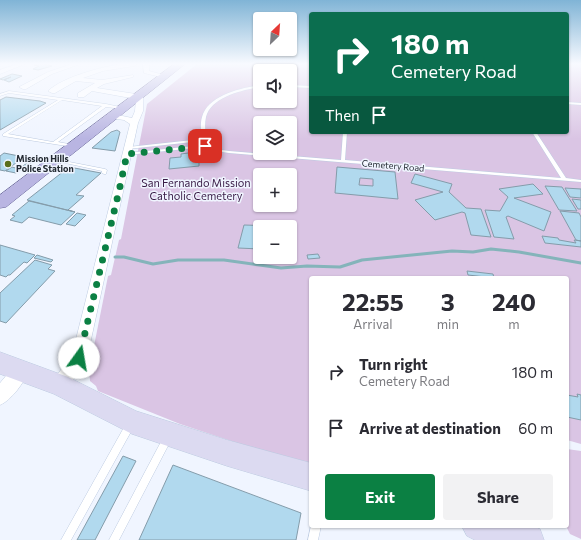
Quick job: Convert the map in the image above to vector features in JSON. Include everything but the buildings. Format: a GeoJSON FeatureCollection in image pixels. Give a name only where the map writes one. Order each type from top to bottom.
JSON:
{"type":"FeatureCollection","features":[{"type":"Feature","properties":{"kind":"main road"},"geometry":{"type":"LineString","coordinates":[[0,202],[56,160],[114,110],[148,89]]}},
{"type":"Feature","properties":{"kind":"main road"},"geometry":{"type":"LineString","coordinates":[[0,363],[60,385],[132,422],[169,435],[309,476]]}},
{"type":"Feature","properties":{"kind":"main road"},"geometry":{"type":"LineString","coordinates":[[477,528],[528,540]]}},
{"type":"Feature","properties":{"kind":"street"},"geometry":{"type":"LineString","coordinates":[[60,385],[79,358],[134,122],[139,111],[139,96],[90,90],[81,95]]}},
{"type":"Feature","properties":{"kind":"street"},"geometry":{"type":"LineString","coordinates":[[114,110],[134,122]]}},
{"type":"Feature","properties":{"kind":"street"},"geometry":{"type":"LineString","coordinates":[[0,396],[21,371]]}},
{"type":"Feature","properties":{"kind":"lane"},"geometry":{"type":"LineString","coordinates":[[205,146],[203,128],[204,115],[210,107],[226,96],[245,89]]}},
{"type":"Feature","properties":{"kind":"lane"},"geometry":{"type":"LineString","coordinates":[[0,96],[9,92],[62,99],[114,110]]}},
{"type":"Feature","properties":{"kind":"lane"},"geometry":{"type":"LineString","coordinates":[[62,99],[4,135],[73,146]]}},
{"type":"Feature","properties":{"kind":"lane"},"geometry":{"type":"LineString","coordinates":[[569,103],[581,104]]}},
{"type":"Feature","properties":{"kind":"lane"},"geometry":{"type":"LineString","coordinates":[[54,143],[114,110]]}},
{"type":"Feature","properties":{"kind":"lane"},"geometry":{"type":"LineString","coordinates":[[342,162],[345,134]]}},
{"type":"Feature","properties":{"kind":"lane"},"geometry":{"type":"LineString","coordinates":[[535,134],[565,180]]}},
{"type":"Feature","properties":{"kind":"lane"},"geometry":{"type":"LineString","coordinates":[[128,151],[204,140]]}},
{"type":"Feature","properties":{"kind":"lane","name":"Cemetery Road"},"geometry":{"type":"LineString","coordinates":[[128,151],[205,146],[214,150],[229,152],[581,182]]}},
{"type":"Feature","properties":{"kind":"lane"},"geometry":{"type":"LineString","coordinates":[[56,160],[105,170],[104,173]]}},
{"type":"Feature","properties":{"kind":"lane"},"geometry":{"type":"LineString","coordinates":[[66,540],[132,422]]}},
{"type":"Feature","properties":{"kind":"lane"},"geometry":{"type":"LineString","coordinates":[[114,540],[169,435]]}},
{"type":"Feature","properties":{"kind":"lane"},"geometry":{"type":"LineString","coordinates":[[313,540],[316,528]]}},
{"type":"Feature","properties":{"kind":"green space","name":"San Fernando Mission Catholic Cemetery"},"geometry":{"type":"Polygon","coordinates":[[[166,89],[253,89],[253,108],[297,108],[297,89],[309,89],[309,134],[569,134],[569,89],[581,89],[581,444],[569,441],[569,276],[309,276],[309,463],[255,449],[180,424],[98,391],[96,386],[90,381],[89,371],[108,276],[111,275],[119,240],[121,239],[147,104],[166,89]]]}},
{"type":"Feature","properties":{"kind":"green space"},"geometry":{"type":"Polygon","coordinates":[[[569,449],[581,451],[581,539],[570,534],[567,528],[569,528],[569,449]]]}},
{"type":"Feature","properties":{"kind":"waterway"},"geometry":{"type":"LineString","coordinates":[[115,257],[124,257],[153,264],[178,260],[224,260],[281,268],[307,266],[340,267],[362,260],[452,251],[473,252],[491,249],[519,252],[581,263]]}},
{"type":"Feature","properties":{"kind":"place","name":"Mission Hills Police Station"},"geometry":{"type":"Point","coordinates":[8,164]}},
{"type":"Feature","properties":{"kind":"route"},"geometry":{"type":"LineString","coordinates":[[79,358],[127,154],[205,146]]}}]}
